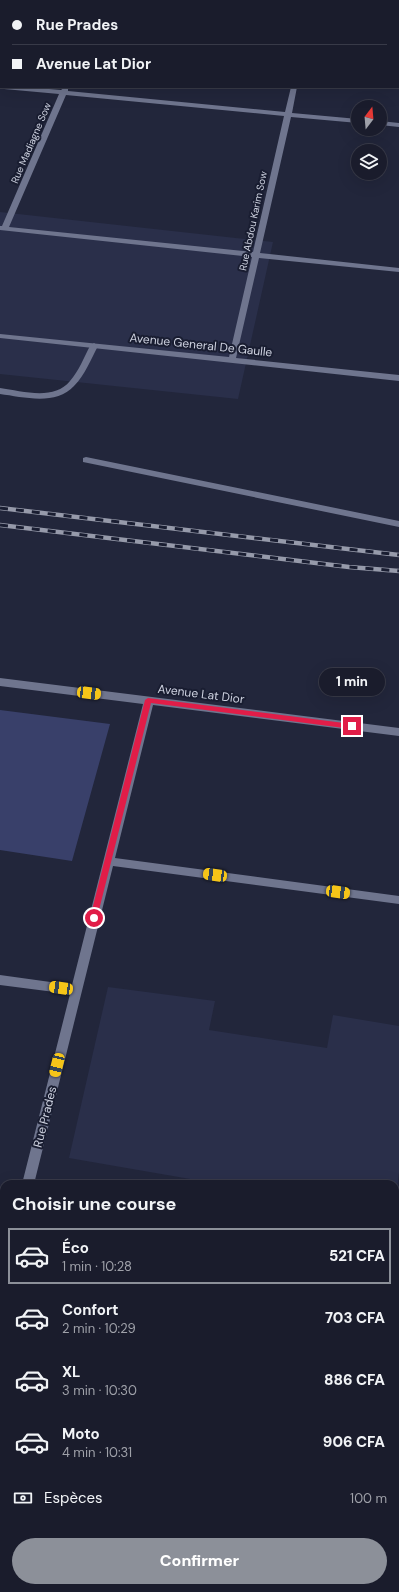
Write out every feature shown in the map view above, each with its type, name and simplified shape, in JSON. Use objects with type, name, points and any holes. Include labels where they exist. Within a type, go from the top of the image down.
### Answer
[{"type":"street","points":[[24,88],[64,90],[287,115],[351,120]]},
{"type":"street","name":"Rue Abdou Karim Sow","points":[[232,360],[294,88]]},
{"type":"street","name":"Rue Madiagne Sow","points":[[3,228],[64,90]]},
{"type":"street","points":[[387,124],[399,125]]},
{"type":"street","points":[[3,228],[399,270]]},
{"type":"street","name":"Avenue General De Gaulle","points":[[0,336],[399,378]]},
{"type":"street","points":[[0,391],[40,396],[58,394],[71,386],[94,346]]},
{"type":"street","points":[[86,460],[399,524]]},
{"type":"street","name":"Avenue Lat Dior","points":[[0,682],[399,732]]},
{"type":"street","name":"Rue Prades","points":[[29,1180],[148,700]]},
{"type":"street","points":[[108,860],[399,900]]},
{"type":"street","points":[[0,980],[76,990]]},
{"type":"shaded area","points":[[0,212],[273,242],[238,399],[0,374]]},
{"type":"shaded area","points":[[0,710],[110,724],[72,861],[0,850]]},
{"type":"shaded area","points":[[108,987],[215,1001],[209,1030],[327,1048],[333,1015],[399,1026],[398,1180],[196,1180],[69,1158]]},
{"type":"railway","points":[[0,508],[399,555]]},
{"type":"railway","points":[[0,525],[349,567],[399,571]]},
{"type":"route","points":[[94,918],[148,700],[352,726]]}]
